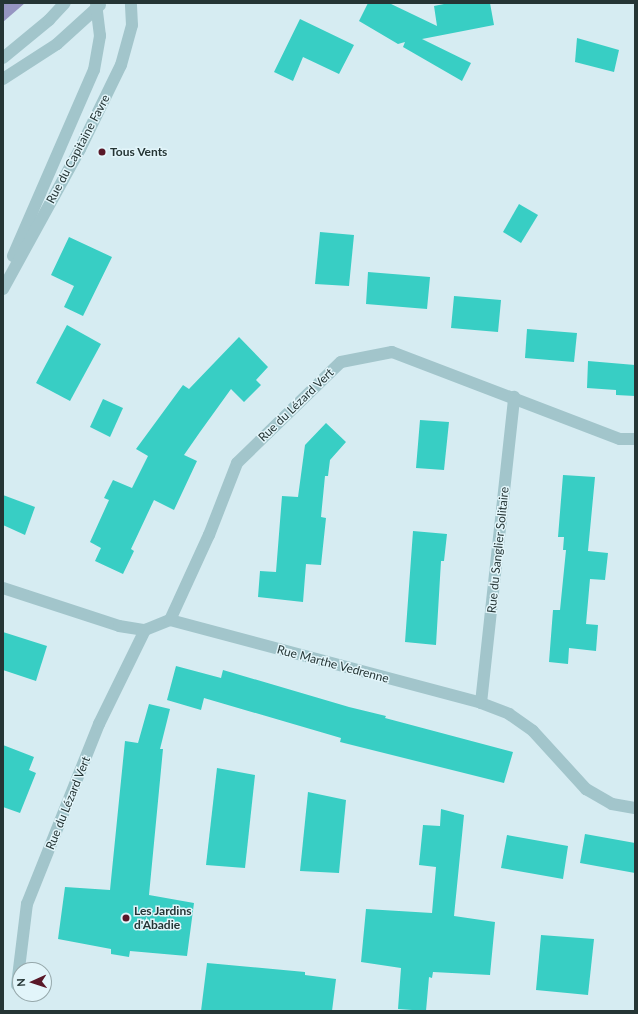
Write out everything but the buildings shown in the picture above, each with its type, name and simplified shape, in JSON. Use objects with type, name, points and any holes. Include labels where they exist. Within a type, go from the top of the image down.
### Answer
[{"type":"street","points":[[3,58],[49,20],[65,3]]},
{"type":"street","name":"Rue du Capitaine Favre","points":[[3,289],[80,149],[121,66],[132,25],[131,3]]},
{"type":"street","points":[[3,80],[57,44],[99,5]]},
{"type":"street","name":"Rue du Capitaine Favre","points":[[3,279],[94,70],[100,36],[99,5]]},
{"type":"street","name":"Rue du Lézard Vert","points":[[170,620],[209,535],[237,463],[341,362],[392,352],[514,397],[620,440],[635,439]]},
{"type":"street","name":"Rue du Sanglier Solitaire","points":[[481,703],[514,397]]},
{"type":"street","points":[[3,588],[119,626],[145,630],[170,620]]},
{"type":"street","name":"Rue Marthe Vedrenne","points":[[170,620],[481,703],[509,714],[533,731],[586,789],[612,804],[635,808]]},
{"type":"street","name":"Rue du Lézard Vert","points":[[20,962],[27,904],[99,724],[145,630]]},
{"type":"shaded area","points":[[3,3],[25,3],[3,22]]},
{"type":"place","name":"Tous Vents","points":[[102,152]]},
{"type":"place","name":"Les Jardins d'Abadie","points":[[126,918]]}]
